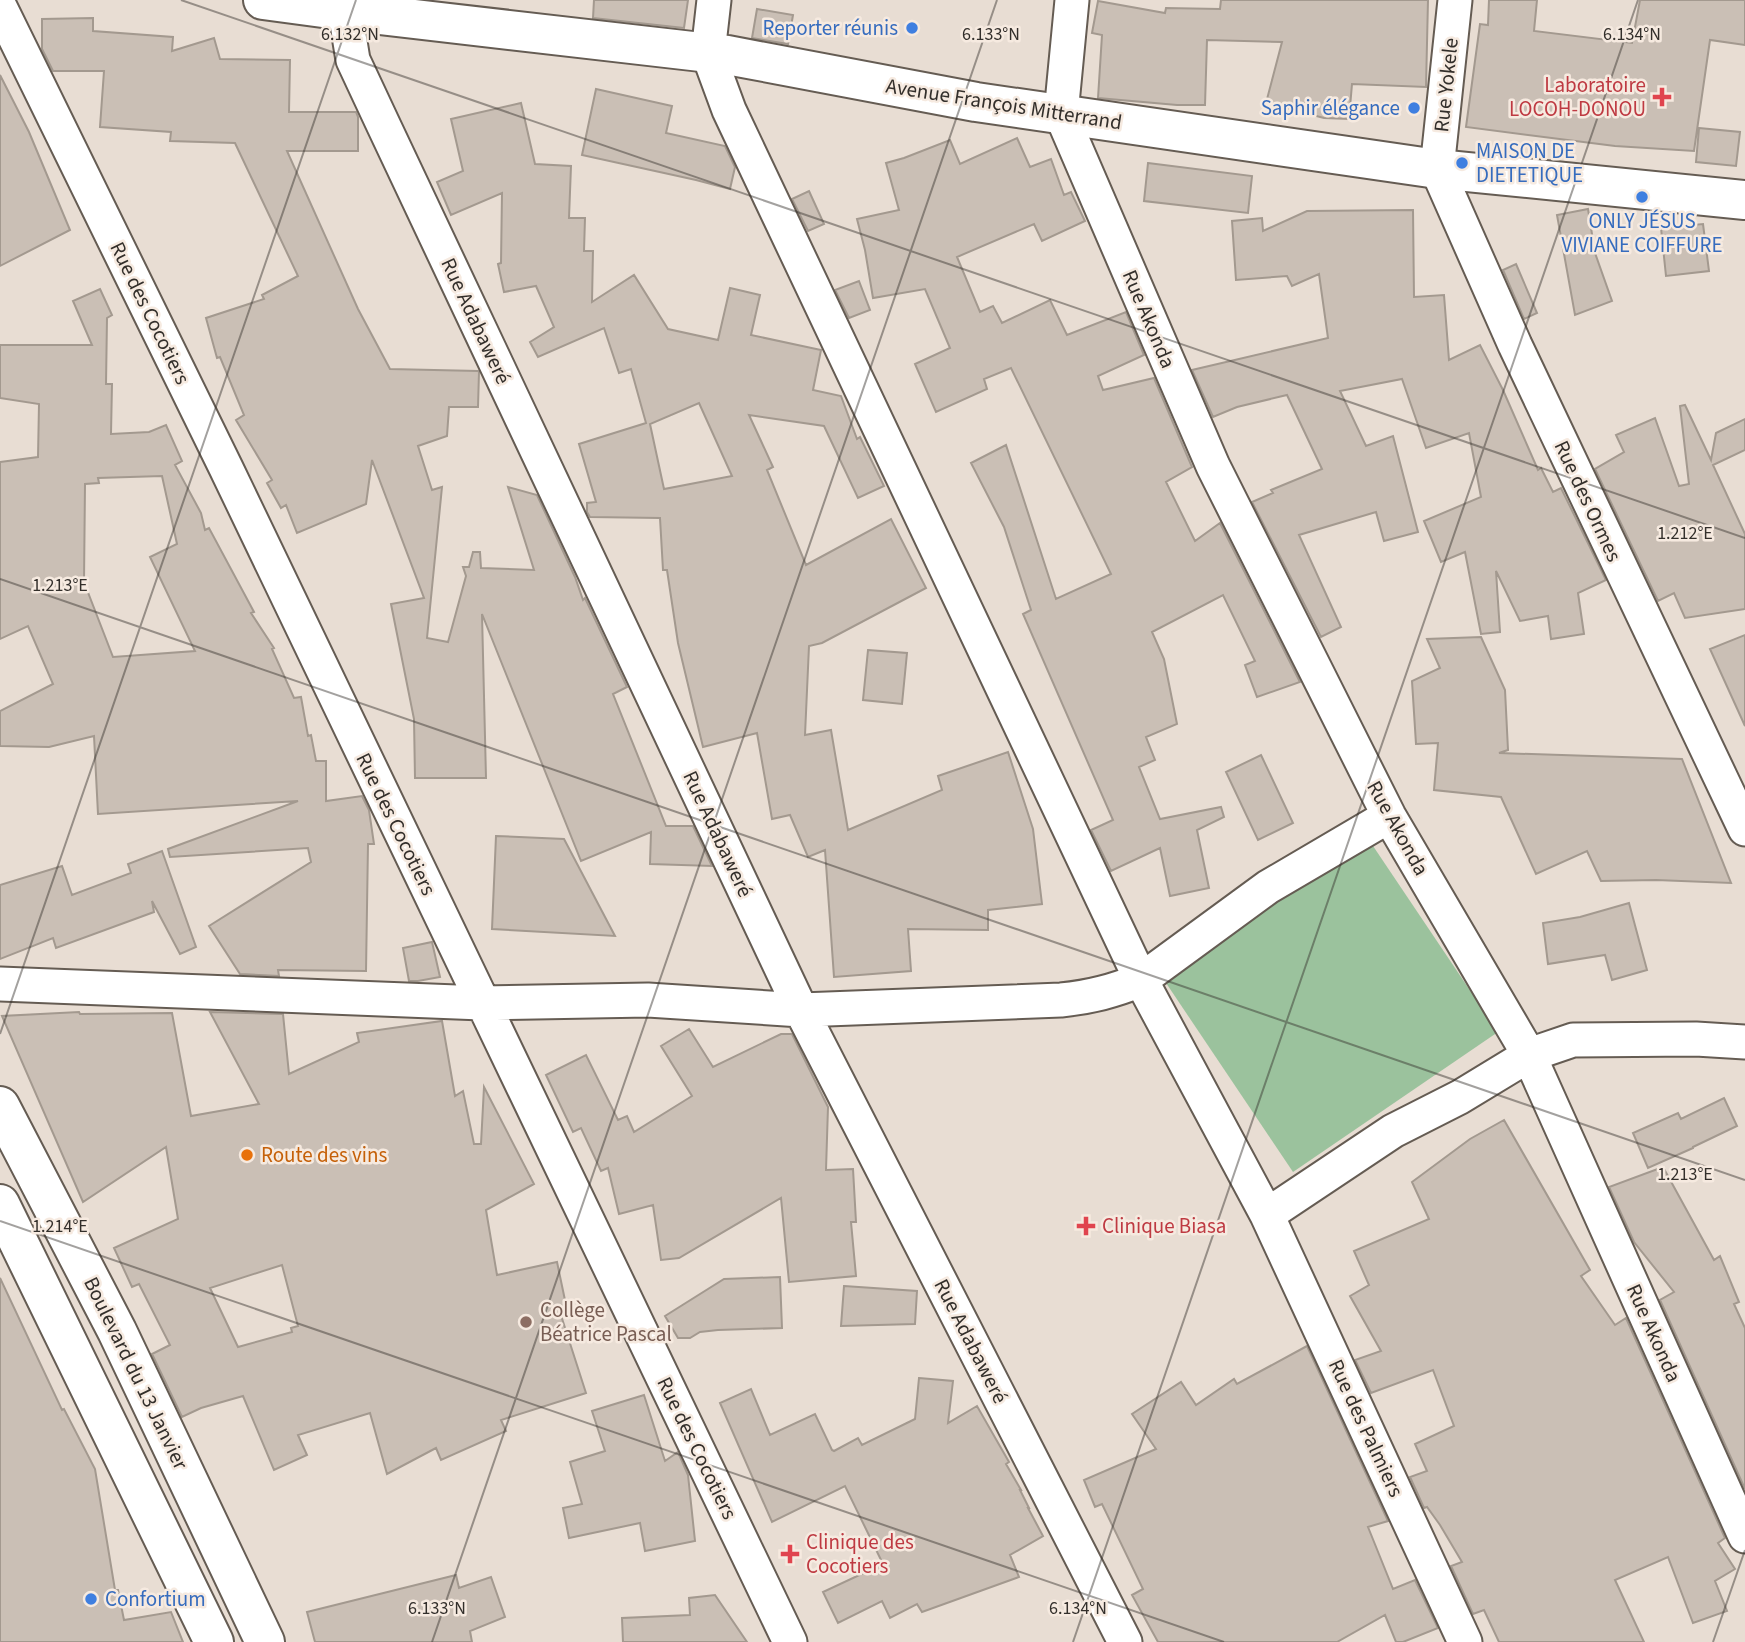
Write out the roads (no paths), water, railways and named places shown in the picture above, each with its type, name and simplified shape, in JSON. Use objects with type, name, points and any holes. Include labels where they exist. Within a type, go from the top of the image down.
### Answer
[{"type":"highway","name":"Avenue François Mitterrand","points":[[263,0],[347,6],[727,55],[976,102],[1437,169],[1745,200]]},
{"type":"highway","name":"Boulevard du 13 Janvier","points":[[0,1106],[117,1331],[265,1642]]},
{"type":"highway","points":[[0,1204],[214,1642]]},
{"type":"street","points":[[708,53],[714,0]]},
{"type":"street","points":[[1061,114],[1072,0]]},
{"type":"street","name":"Rue Yokele","points":[[1437,169],[1455,0]]},
{"type":"street","name":"Rue Adabaweré","points":[[347,6],[353,60],[801,1010],[1125,1642]]},
{"type":"street","name":"Rue des Cocotiers","points":[[0,7],[226,468],[790,1642]]},
{"type":"street","name":"Rue des Palmiers","points":[[708,53],[729,110],[1141,980],[1267,1215],[1465,1642]]},
{"type":"street","name":"Rue Akonda","points":[[1061,114],[1213,466],[1389,816],[1529,1055],[1745,1536]]},
{"type":"street","name":"Rue des Ormes","points":[[1437,169],[1515,345],[1745,829]]},
{"type":"street","points":[[0,984],[482,1003],[648,1000],[801,1010],[1087,998],[1141,980],[1268,887],[1389,816]]},
{"type":"street","points":[[1267,1215],[1393,1130],[1460,1097],[1529,1055],[1573,1040],[1696,1038],[1745,1042]]},
{"type":"place","name":"Reporter réunis","points":[[912,28]]},
{"type":"place","name":"Laboratoire LOCOH-DONOU","points":[[1662,97]]},
{"type":"place","name":"Saphir élégance","points":[[1414,108]]},
{"type":"place","name":"MAISON DE DIETETIQUE","points":[[1462,163]]},
{"type":"place","name":"ONLY JÉSUS VIVIANE COIFFURE","points":[[1642,197]]},
{"type":"place","name":"Route des vins","points":[[247,1155]]},
{"type":"place","name":"Clinique Biasa","points":[[1086,1226]]},
{"type":"place","name":"Collège Béatrice Pascal","points":[[526,1322]]},
{"type":"place","name":"Clinique des Cocotiers","points":[[790,1554]]},
{"type":"place","name":"Confortium","points":[[91,1599]]}]
